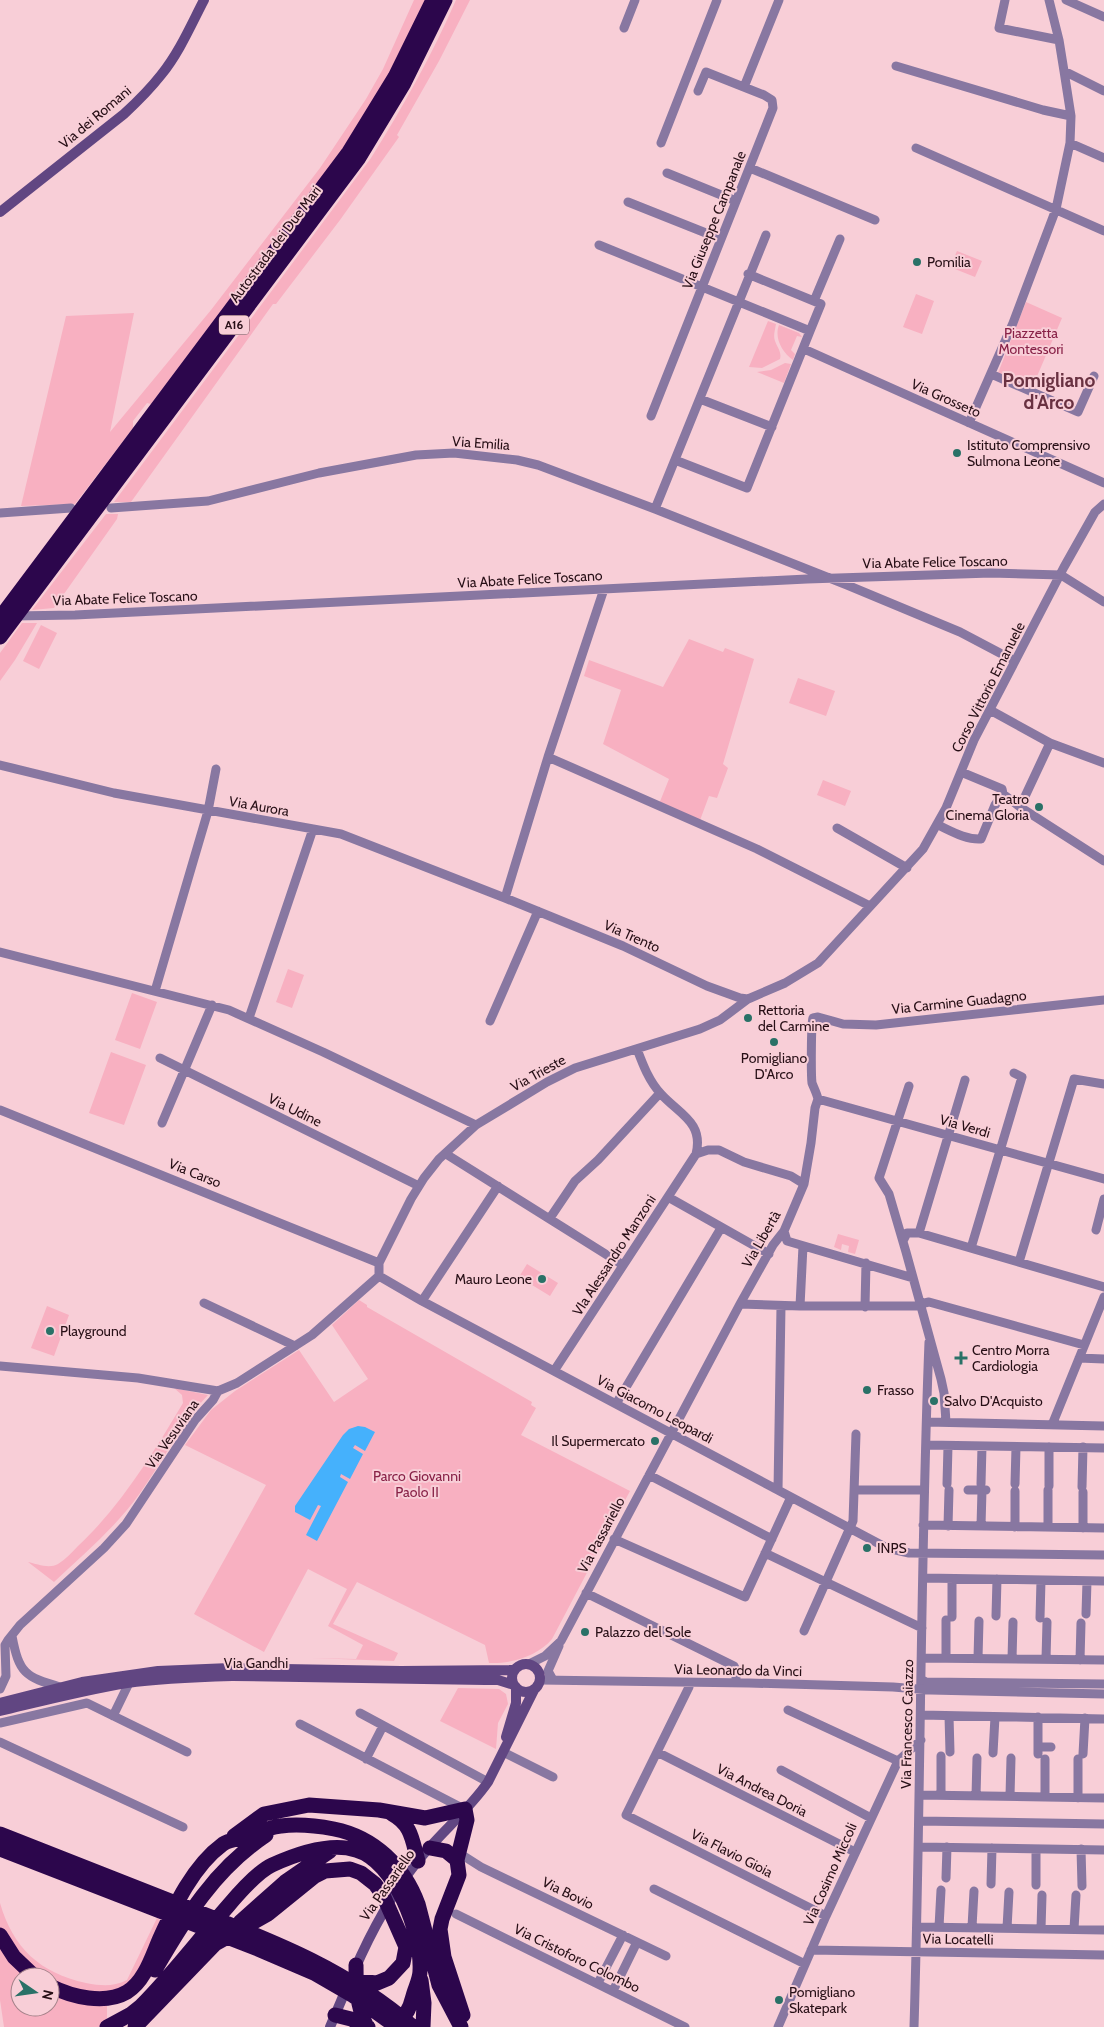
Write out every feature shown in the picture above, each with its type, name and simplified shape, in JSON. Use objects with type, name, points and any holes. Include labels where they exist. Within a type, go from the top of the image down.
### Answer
[{"type":"highway","name":"Autostrada dei Due Mari","points":[[0,618],[349,152],[395,77],[433,0]]},
{"type":"highway","name":"Autostrada dei Due Mari","points":[[0,637],[358,159],[404,83],[445,0]]},
{"type":"highway","points":[[60,1990],[69,1994],[97,1998],[119,1996],[134,1986],[147,1966],[188,1884],[209,1857],[224,1843],[264,1814],[309,1805],[389,1812],[425,1818],[464,1810],[467,1820],[458,1856],[459,1875],[442,1919],[441,1940],[459,2006],[470,2027]]},
{"type":"highway","points":[[389,1812],[402,1820],[410,1830],[418,1861]]},
{"type":"highway","points":[[224,1843],[280,1826],[340,1830],[356,1836],[379,1856],[400,1870],[413,1892],[439,1985],[461,2027]]},
{"type":"highway","points":[[122,2019],[139,1997],[179,1930],[207,1889],[239,1854],[280,1826]]},
{"type":"highway","points":[[0,1834],[262,1936],[323,1964],[351,1980],[392,2009],[413,2027]]},
{"type":"highway","points":[[135,2027],[215,1944],[285,1882],[335,1848]]},
{"type":"highway","points":[[107,2027],[131,2014],[149,1998],[241,1891],[270,1866],[307,1852],[335,1848],[358,1850],[379,1856],[393,1879],[406,1906],[414,1932],[424,2003],[423,2027]]},
{"type":"highway","points":[[430,1848],[446,1851],[458,1856]]},
{"type":"highway","points":[[0,1849],[258,1948],[314,1972],[352,1995],[395,2027],[407,2012],[420,1971]]},
{"type":"highway","points":[[215,1944],[268,1914],[325,1871],[350,1869],[369,1879],[383,1894],[403,1939],[405,1955],[402,1963],[389,1978],[377,1983],[368,1984],[351,1980]]},
{"type":"highway","points":[[0,1935],[14,1957],[24,1967]]},
{"type":"highway","points":[[356,1965],[356,1987],[360,2012],[367,2027]]},
{"type":"highway","points":[[332,2021],[351,2019],[367,2027]]},
{"type":"highway","points":[[332,2021],[347,2027]]},
{"type":"street","name":"Via dei Romani","points":[[0,212],[137,102],[162,74],[172,59],[204,0]]},
{"type":"street","points":[[624,28],[636,0]]},
{"type":"street","points":[[661,144],[718,0]]},
{"type":"street","points":[[744,87],[779,0]]},
{"type":"street","points":[[1004,0],[999,28],[1059,40]]},
{"type":"street","points":[[969,423],[1013,323],[1056,209],[1070,143],[1071,116],[1059,40],[1048,0]]},
{"type":"street","points":[[1066,0],[1104,17]]},
{"type":"street","name":"Via Giuseppe Campanale","points":[[650,416],[773,108],[772,100],[692,66]]},
{"type":"street","points":[[896,66],[1043,110],[1071,116]]},
{"type":"street","points":[[698,91],[706,72]]},
{"type":"street","points":[[1064,72],[1104,91]]},
{"type":"street","points":[[1070,143],[1104,158]]},
{"type":"street","points":[[916,148],[1103,228]]},
{"type":"street","points":[[750,168],[875,220]]},
{"type":"street","points":[[667,173],[736,202]]},
{"type":"street","points":[[628,202],[721,240]]},
{"type":"street","points":[[655,508],[700,399],[748,274],[766,235]]},
{"type":"street","points":[[814,301],[840,239]]},
{"type":"street","points":[[599,245],[810,331]]},
{"type":"street","points":[[675,460],[747,488],[804,349],[821,304],[748,274]]},
{"type":"street","name":"Via Grosseto","points":[[804,349],[1104,483]]},
{"type":"street","points":[[990,374],[1078,412],[1094,376]]},
{"type":"street","points":[[700,399],[772,427]]},
{"type":"street","name":"Via Emilia","points":[[111,508],[208,501],[319,473],[380,460],[416,455],[454,453],[493,456],[538,464],[655,508],[960,632],[1015,661]]},
{"type":"street","name":"Corso Vittorio Emanuele","points":[[785,983],[818,963],[907,868],[938,825],[974,740],[1095,512],[1104,504]]},
{"type":"street","points":[[0,513],[70,508]]},
{"type":"street","name":"Via Abate Felice Toscano","points":[[0,618],[807,579],[1061,574]]},
{"type":"street","points":[[1061,574],[1104,602]]},
{"type":"street","points":[[505,898],[548,757],[604,589]]},
{"type":"street","points":[[990,710],[1050,743],[1104,763]]},
{"type":"street","points":[[1020,807],[1050,743]]},
{"type":"street","points":[[548,757],[757,849],[870,906]]},
{"type":"street","name":"Via Aurora","points":[[0,765],[114,793],[341,834],[505,898]]},
{"type":"street","points":[[155,991],[208,811],[216,769]]},
{"type":"street","points":[[961,772],[1002,789],[1003,794],[1020,807],[1104,861]]},
{"type":"street","points":[[938,825],[976,840],[981,839],[995,805],[1003,794]]},
{"type":"street","points":[[837,828],[907,868]]},
{"type":"street","points":[[249,1018],[313,829]]},
{"type":"street","name":"Via Trento","points":[[505,898],[623,946],[707,986],[748,999]]},
{"type":"street","points":[[490,1021],[538,911]]},
{"type":"street","points":[[0,952],[212,1005],[249,1018],[476,1125]]},
{"type":"street","name":"Via Trieste","points":[[379,1276],[379,1263],[419,1186],[439,1159],[476,1125],[547,1082],[575,1068],[708,1026],[720,1020],[748,999],[785,983]]},
{"type":"street","name":"Via Carmine Guadagno","points":[[818,1017],[843,1024],[876,1025],[1104,1000]]},
{"type":"street","points":[[162,1123],[212,1005]]},
{"type":"street","name":"Via Libertà","points":[[671,1433],[740,1304],[784,1231],[804,1184],[818,1098],[812,1083],[813,1042],[811,1031],[813,1018],[818,1017]]},
{"type":"street","points":[[637,1049],[645,1071],[660,1093],[693,1125],[699,1143],[696,1154]]},
{"type":"street","name":"Via Udine","points":[[160,1058],[419,1186]]},
{"type":"street","points":[[971,1248],[1022,1077],[1014,1073]]},
{"type":"street","points":[[1019,1262],[1074,1079],[1104,1084]]},
{"type":"street","points":[[919,1233],[965,1080]]},
{"type":"street","points":[[908,1086],[879,1178],[889,1194],[921,1305],[944,1393],[946,1422]]},
{"type":"street","points":[[550,1218],[575,1181],[598,1160],[660,1093]]},
{"type":"street","name":"Via Verdi","points":[[818,1098],[1104,1180]]},
{"type":"street","name":"Via Carso","points":[[0,1110],[379,1263]]},
{"type":"street","points":[[696,1154],[708,1150],[719,1150],[744,1162],[791,1176],[804,1184]]},
{"type":"street","points":[[446,1154],[623,1265]]},
{"type":"street","name":"VIa Alessandro Manzoni","points":[[554,1371],[696,1154]]},
{"type":"street","points":[[422,1301],[498,1186]]},
{"type":"street","points":[[668,1197],[769,1254]]},
{"type":"street","points":[[1096,1230],[1104,1199]]},
{"type":"street","points":[[616,1404],[721,1228]]},
{"type":"street","points":[[784,1231],[787,1241],[913,1278]]},
{"type":"street","points":[[903,1241],[907,1233],[919,1233],[1104,1287]]},
{"type":"street","points":[[800,1306],[803,1246]]},
{"type":"street","points":[[865,1307],[866,1263]]},
{"type":"street","name":"Via Giacomo Leopardi","points":[[379,1276],[422,1301],[892,1550],[909,1554],[1104,1555]]},
{"type":"street","name":"Via Vesuviana","points":[[0,1689],[6,1676],[5,1645],[20,1624],[104,1548],[126,1524],[195,1420],[213,1400],[218,1391],[237,1383],[317,1331],[379,1276]]},
{"type":"street","points":[[1052,1425],[1104,1297]]},
{"type":"street","points":[[740,1304],[865,1307],[921,1305],[929,1302],[1084,1345]]},
{"type":"street","points":[[204,1304],[295,1346]]},
{"type":"street","points":[[778,1490],[781,1306]]},
{"type":"street","name":"Via Francesco Caiazzo","points":[[914,2027],[920,1795],[924,1490],[930,1342]]},
{"type":"street","points":[[1079,1358],[1104,1358]]},
{"type":"street","points":[[0,1366],[138,1378],[218,1391]]},
{"type":"street","points":[[927,1422],[1104,1426]]},
{"type":"street","name":"Via Passariello","points":[[504,1750],[506,1734],[516,1704],[515,1686],[512,1677],[514,1670],[521,1664],[529,1664],[545,1656],[561,1641],[671,1433]]},
{"type":"street","points":[[804,1631],[851,1528],[854,1517],[856,1434]]},
{"type":"street","points":[[926,1445],[1104,1448]]},
{"type":"street","points":[[948,1446],[948,1526]]},
{"type":"street","points":[[982,1446],[982,1526]]},
{"type":"street","points":[[1015,1527],[1016,1446]]},
{"type":"street","points":[[1048,1528],[1049,1447]]},
{"type":"street","points":[[1083,1448],[1083,1528]]},
{"type":"street","points":[[649,1475],[772,1539]]},
{"type":"street","points":[[968,1490],[983,1488]]},
{"type":"street","points":[[855,1490],[924,1490]]},
{"type":"street","points":[[614,1539],[745,1597],[792,1497]]},
{"type":"street","points":[[924,1525],[1104,1528]]},
{"type":"street","points":[[766,1553],[922,1628]]},
{"type":"street","points":[[923,1578],[1104,1581]]},
{"type":"street","points":[[946,1658],[952,1579]]},
{"type":"street","points":[[996,1616],[997,1579]]},
{"type":"street","points":[[1041,1580],[1046,1659]]},
{"type":"street","points":[[1086,1614],[1087,1581]]},
{"type":"street","points":[[586,1593],[734,1666],[736,1670],[736,1683]]},
{"type":"street","points":[[978,1658],[979,1621]]},
{"type":"street","points":[[1012,1659],[1013,1622]]},
{"type":"street","points":[[1080,1660],[1082,1623]]},
{"type":"street","points":[[12,1636],[15,1653],[22,1669],[37,1681],[60,1687]]},
{"type":"street","points":[[553,1680],[548,1671],[561,1641]]},
{"type":"street","points":[[922,1658],[1104,1660]]},
{"type":"street","points":[[529,1664],[538,1670],[540,1680]]},
{"type":"street","name":"Via Gandhi","points":[[0,1704],[60,1687],[150,1672],[200,1669],[514,1670]]},
{"type":"street","name":"Via Gandhi","points":[[0,1711],[128,1683],[192,1677],[498,1680],[515,1686]]},
{"type":"street","points":[[922,1679],[926,1682],[1104,1684]]},
{"type":"street","name":"Via Passariello","points":[[332,2021],[371,1933],[393,1896],[418,1861],[488,1782],[540,1680]]},
{"type":"street","name":"Via Leonardo da Vinci","points":[[540,1680],[736,1683],[1104,1694]]},
{"type":"street","points":[[113,1716],[128,1683]]},
{"type":"street","points":[[657,1752],[689,1687],[689,1683]]},
{"type":"street","points":[[515,1686],[526,1692],[534,1690]]},
{"type":"street","points":[[0,1723],[87,1703],[187,1752]]},
{"type":"street","points":[[788,1710],[898,1761]]},
{"type":"street","points":[[360,1713],[488,1782]]},
{"type":"street","points":[[921,1715],[1104,1719]]},
{"type":"street","points":[[941,1795],[949,1716]]},
{"type":"street","points":[[994,1753],[995,1717]]},
{"type":"street","points":[[1038,1718],[1044,1797]]},
{"type":"street","points":[[1078,1798],[1085,1718]]},
{"type":"street","points":[[300,1724],[464,1810]]},
{"type":"street","points":[[366,1758],[384,1726]]},
{"type":"street","name":"Via Cosimo Miccoli","points":[[778,2027],[826,1916],[898,1761],[921,1740]]},
{"type":"street","points":[[0,1742],[183,1827]]},
{"type":"street","points":[[1040,1753],[1051,1747]]},
{"type":"street","points":[[504,1750],[553,1777]]},
{"type":"street","name":"Via Flavio Gioia","points":[[657,1752],[626,1815],[826,1916]]},
{"type":"street","name":"Via Andrea Doria","points":[[657,1752],[855,1852]]},
{"type":"street","points":[[976,1796],[977,1758]]},
{"type":"street","points":[[1010,1796],[1011,1758]]},
{"type":"street","points":[[781,1770],[871,1818]]},
{"type":"street","points":[[920,1795],[1104,1798]]},
{"type":"street","points":[[919,1821],[1104,1824]]},
{"type":"street","points":[[919,1847],[1104,1850]]},
{"type":"street","points":[[946,1878],[947,1847]]},
{"type":"street","points":[[991,1884],[992,1848]]},
{"type":"street","points":[[1036,1849],[1036,1885]]},
{"type":"street","points":[[1081,1849],[1082,1886]]},
{"type":"street","name":"Via Bovio","points":[[458,1856],[666,1956]]},
{"type":"street","points":[[654,1889],[805,1964]]},
{"type":"street","points":[[972,1928],[974,1892]]},
{"type":"street","points":[[1008,1892],[1008,1928]]},
{"type":"street","points":[[939,1927],[943,1894]]},
{"type":"street","points":[[1041,1929],[1042,1895]]},
{"type":"street","points":[[1074,1929],[1076,1895]]},
{"type":"street","name":"Via Cristoforo Colombo","points":[[456,1914],[685,2027]]},
{"type":"street","points":[[917,1927],[1104,1930]]},
{"type":"street","points":[[598,1983],[623,1935]]},
{"type":"street","points":[[612,1991],[637,1942]]},
{"type":"street","name":"Via Locatelli","points":[[811,1950],[1104,1955]]},
{"type":"green space","points":[[414,0],[426,0],[378,95],[354,134],[151,404],[147,403],[133,421],[133,428],[75,504],[21,506],[66,316],[134,313],[110,432],[211,310],[320,168],[366,99],[383,69]]},
{"type":"green space","points":[[456,0],[470,0],[439,61],[397,135],[399,137],[340,220],[276,304],[273,304],[131,502],[114,502],[371,158],[417,80]]},
{"type":"green space","points":[[957,251],[982,261],[975,277],[950,267]]},
{"type":"green space","points":[[916,294],[934,301],[922,334],[903,327]]},
{"type":"green space","name":"Piazzetta Montessori","points":[[1026,302],[1062,318],[1032,388],[998,373]]},
{"type":"green space","points":[[768,321],[776,324],[774,337],[780,352],[780,359],[762,368],[749,367]]},
{"type":"green space","points":[[779,325],[799,333],[802,337],[797,336],[791,350],[795,354],[793,360],[785,353],[778,340]]},
{"type":"green space","points":[[785,363],[791,364],[784,383],[757,372],[771,370]]},
{"type":"green space","points":[[106,514],[118,514],[117,519],[54,608],[32,610]]},
{"type":"green space","points":[[22,623],[37,623],[0,681],[0,653]]},
{"type":"green space","points":[[41,625],[57,633],[39,669],[23,661]]},
{"type":"green space","points":[[689,639],[723,652],[725,648],[754,659],[723,764],[728,768],[717,798],[709,796],[699,823],[659,804],[669,779],[603,744],[621,690],[584,676],[589,660],[663,687]]},
{"type":"green space","points":[[798,678],[835,691],[826,716],[789,703]]},
{"type":"green space","points":[[823,780],[851,791],[845,806],[817,795]]},
{"type":"green space","points":[[288,969],[304,975],[292,1008],[276,1002]]},
{"type":"green space","points":[[132,993],[157,1002],[140,1049],[115,1040]]},
{"type":"green space","points":[[111,1052],[146,1065],[124,1125],[89,1113]]},
{"type":"green space","points":[[838,1234],[859,1240],[855,1254],[848,1252],[849,1246],[842,1244],[841,1250],[834,1247]]},
{"type":"green space","points":[[527,1264],[558,1283],[550,1296],[519,1277]]},
{"type":"green space","name":"Parco Giovanni Paolo II","points":[[359,1300],[367,1305],[367,1307],[532,1402],[531,1405],[536,1408],[521,1435],[630,1491],[552,1639],[539,1650],[524,1658],[489,1663],[485,1645],[357,1582],[333,1624],[398,1653],[394,1661],[311,1658],[356,1659],[363,1645],[328,1626],[347,1589],[308,1569],[264,1652],[194,1614],[266,1485],[185,1445],[211,1410],[235,1391],[299,1350],[334,1402],[368,1379],[332,1325]]},
{"type":"green space","name":"Playground","points":[[47,1306],[69,1315],[54,1356],[31,1348]]},
{"type":"green space","points":[[174,1388],[208,1395],[180,1431],[149,1481],[131,1505],[99,1540],[54,1582],[28,1562],[47,1566],[58,1564],[108,1514],[148,1459],[183,1403],[182,1395]]},
{"type":"green space","points":[[458,1688],[499,1689],[506,1694],[508,1704],[498,1723],[496,1749],[440,1721]]},
{"type":"green space","points":[[0,1903],[12,1933],[31,1956],[45,1967],[30,1967],[11,1947],[0,1927]]},
{"type":"green space","points":[[157,1918],[160,1920],[139,1977],[112,1995],[60,1986],[60,1975],[97,1985],[112,1985],[127,1980]]},
{"type":"green space","points":[[0,1942],[21,1967],[10,1967],[10,2017],[60,2017],[60,1993],[107,2004],[107,2023],[99,2027],[4,2027],[0,2000]]},
{"type":"water","points":[[358,1426],[375,1432],[365,1451],[355,1445],[353,1448],[363,1454],[350,1479],[341,1474],[340,1477],[348,1482],[317,1541],[306,1535],[321,1506],[318,1505],[310,1520],[295,1512],[295,1506],[343,1435],[349,1429]]},
{"type":"place","name":"Pomilia","points":[[917,262]]},
{"type":"place","name":"Istituto Comprensivo Sulmona Leone","points":[[957,453]]},
{"type":"place","name":"Teatro Cinema Gloria","points":[[1039,807]]},
{"type":"place","name":"Rettoria del Carmine","points":[[748,1018]]},
{"type":"place","name":"Pomigliano D'Arco","points":[[774,1042]]},
{"type":"place","name":"Mauro Leone","points":[[542,1279]]},
{"type":"place","name":"Playground","points":[[50,1331]]},
{"type":"place","name":"Centro Morra Cardiologia","points":[[961,1358]]},
{"type":"place","name":"Frasso","points":[[867,1390]]},
{"type":"place","name":"Salvo D'Acquisto","points":[[934,1401]]},
{"type":"place","name":"Il Supermercato","points":[[655,1441]]},
{"type":"place","name":"INPS","points":[[867,1548]]},
{"type":"place","name":"Palazzo del Sole","points":[[585,1632]]},
{"type":"place","name":"Pomigliano Skatepark","points":[[779,2000]]},
{"type":"district","name":"Pomigliano d'Arco","points":[[1049,391]]}]
